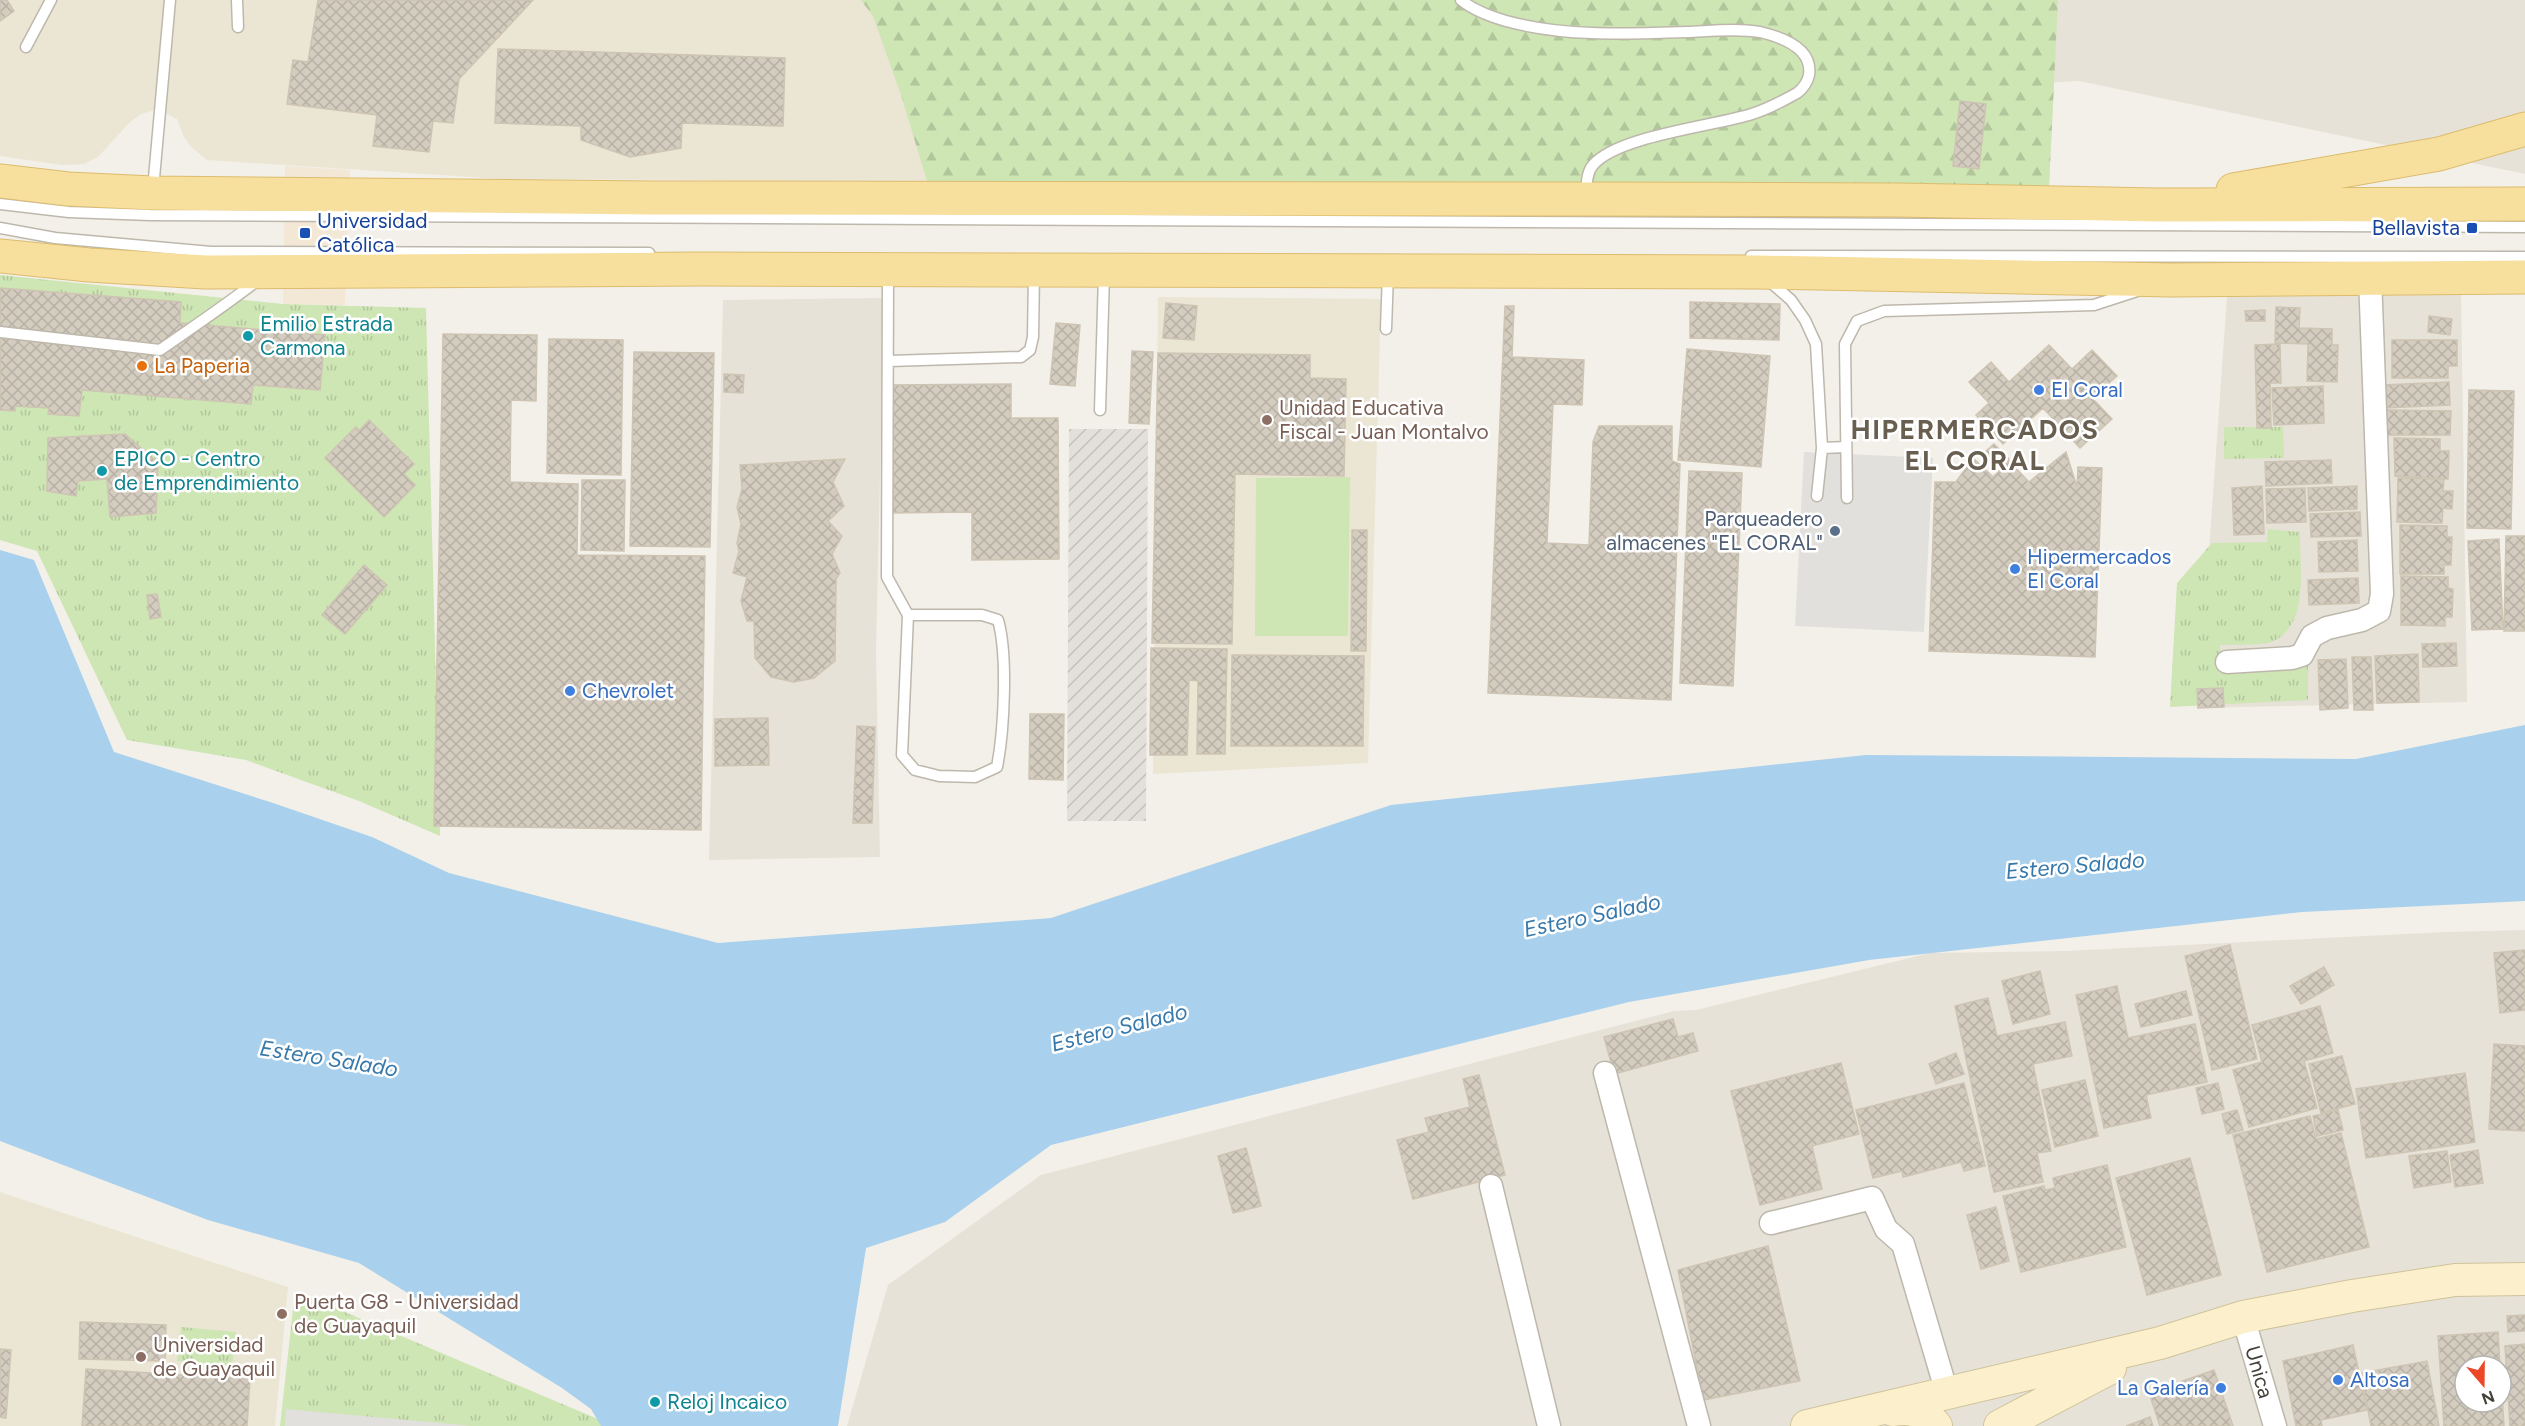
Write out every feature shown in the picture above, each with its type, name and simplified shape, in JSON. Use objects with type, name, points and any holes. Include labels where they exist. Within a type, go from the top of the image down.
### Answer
[{"type":"main road","points":[[2157,205],[2261,184],[2439,154],[2525,129]]},
{"type":"main road","points":[[0,182],[68,189],[153,192],[652,198],[1898,200],[2157,205],[2525,204]]},
{"type":"main road","points":[[0,255],[88,266],[205,272],[888,270],[1388,273],[1747,264],[2171,280],[2525,277]]},
{"type":"street","points":[[2227,662],[2292,658],[2302,655],[2313,636],[2327,628],[2362,620],[2379,610],[2382,594],[2370,277]]},
{"type":"street","points":[[1605,1073],[1699,1426]]},
{"type":"street","points":[[1491,1186],[1549,1426]]},
{"type":"street","points":[[1771,1223],[1872,1198],[1887,1229],[1903,1244],[1947,1393]]},
{"type":"street","points":[[1807,1426],[2160,1343],[2244,1317],[2352,1296],[2455,1280],[2525,1279]]},
{"type":"street","name":"Unica","points":[[2244,1317],[2275,1426]]},
{"type":"street","points":[[2000,1426],[2077,1384],[2160,1343]]},
{"type":"street","points":[[1856,1414],[1899,1409],[1916,1410],[1926,1414],[1936,1426]]},
{"type":"lane","points":[[26,47],[51,0]]},
{"type":"lane","points":[[153,192],[170,0]]},
{"type":"lane","points":[[237,0],[238,27]]},
{"type":"lane","points":[[1461,0],[1467,5],[1498,18],[1529,27],[1572,32],[1619,33],[1732,30],[1760,33],[1786,41],[1802,50],[1810,64],[1809,78],[1800,91],[1752,114],[1645,140],[1603,156],[1589,170],[1586,199]]},
{"type":"lane","points":[[0,204],[69,212],[150,215],[2525,226]]},
{"type":"lane","points":[[0,228],[55,238],[211,252],[657,253]]},
{"type":"lane","points":[[1747,264],[2525,257]]},
{"type":"lane","points":[[1747,264],[1791,300],[1805,320],[1816,344],[1822,448],[1817,496]]},
{"type":"lane","points":[[888,270],[887,577],[908,615],[903,755],[915,770],[939,776],[975,777],[997,767],[1001,746],[1003,638],[999,620],[982,615],[908,615]]},
{"type":"lane","points":[[0,332],[160,350],[210,314],[221,309],[269,271]]},
{"type":"lane","points":[[889,361],[1021,357],[1030,350],[1034,337],[1034,271]]},
{"type":"lane","points":[[1100,410],[1104,271]]},
{"type":"lane","points":[[1386,329],[1388,273]]},
{"type":"lane","points":[[1847,498],[1845,344],[1857,321],[1884,311],[2094,306],[2171,280]]},
{"type":"lane","points":[[1822,448],[1846,447]]},
{"type":"shaded area","points":[[0,0],[2058,0],[2049,187],[503,179],[207,160],[191,147],[177,119],[158,109],[141,114],[129,123],[98,157],[84,164],[62,165],[0,156]]},
{"type":"shaded area","points":[[1491,0],[2525,0],[2525,174],[2079,81],[1483,116]]},
{"type":"shaded area","points":[[285,166],[350,170],[345,305],[283,304]]},
{"type":"shaded area","points":[[2461,289],[2467,702],[2198,708],[2227,296]]},
{"type":"shaded area","name":"Unidad Educativa Fiscal - Juan Montalvo","points":[[1158,297],[1381,299],[1368,763],[1153,774]]},
{"type":"shaded area","points":[[884,298],[876,652],[880,857],[709,860],[723,300]]},
{"type":"shaded area","points":[[1069,429],[1148,429],[1146,821],[1067,821]]},
{"type":"shaded area","points":[[1804,452],[1933,458],[1924,632],[1795,626]]},
{"type":"shaded area","points":[[2525,930],[2525,1426],[847,1426],[888,1285],[1041,1175],[1674,1011],[1696,1010],[1930,953],[2066,951]]},
{"type":"shaded area","name":"Universidad de Guayaquil","points":[[0,1192],[288,1287],[275,1426],[0,1426]]},
{"type":"shaded area","points":[[286,1409],[473,1426],[285,1426]]},
{"type":"green space","points":[[861,0],[2058,0],[2049,187],[927,181],[901,95],[873,16]]},
{"type":"green space","points":[[0,275],[283,304],[426,308],[440,836],[359,801],[246,760],[127,740],[37,551],[0,540]]},
{"type":"green space","points":[[2224,427],[2283,427],[2284,458],[2224,459]]},
{"type":"green space","points":[[1350,477],[1348,636],[1255,636],[1256,478]]},
{"type":"green space","points":[[2268,529],[2300,532],[2301,578],[2297,609],[2292,623],[2284,634],[2271,642],[2220,645],[2221,664],[2308,664],[2308,700],[2170,707],[2177,583],[2212,543],[2267,542]]},
{"type":"green space","points":[[295,1291],[612,1425],[612,1426],[280,1426]]},
{"type":"green space","points":[[181,1327],[236,1332],[232,1366],[177,1361]]},
{"type":"water","name":"Estero Salado","points":[[0,550],[34,560],[114,752],[372,837],[449,873],[718,943],[1051,918],[1391,805],[1866,755],[2356,759],[2525,725],[2525,901],[2302,912],[1869,960],[1629,1002],[1051,1145],[945,1222],[866,1248],[838,1426],[601,1426],[591,1409],[562,1388],[359,1263],[208,1220],[0,1141]]},
{"type":"building","points":[[0,0],[7,0],[14,11],[0,21]]},
{"type":"building","points":[[318,0],[533,0],[459,79],[453,123],[433,121],[429,152],[373,146],[377,115],[287,104],[293,60],[308,62]]},
{"type":"building","points":[[498,49],[785,58],[783,126],[682,123],[681,148],[630,157],[581,140],[581,126],[495,123]]},
{"type":"building","points":[[1960,101],[1986,104],[1979,169],[1953,166]]},
{"type":"building","points":[[0,288],[181,302],[180,323],[325,335],[320,390],[253,385],[251,404],[82,390],[79,416],[48,414],[49,408],[15,406],[15,411],[0,410]]},
{"type":"building","points":[[1690,302],[1780,304],[1779,340],[1690,338]]},
{"type":"building","points":[[1166,303],[1197,306],[1194,340],[1163,338]]},
{"type":"building","points":[[1505,306],[1514,306],[1512,357],[1584,360],[1582,405],[1553,404],[1547,543],[1589,545],[1593,442],[1599,426],[1672,426],[1672,461],[1680,464],[1671,700],[1488,693]]},
{"type":"building","points":[[2276,307],[2300,308],[2299,328],[2332,329],[2332,345],[2338,345],[2337,382],[2307,381],[2308,344],[2275,343]]},
{"type":"building","points":[[2265,310],[2265,321],[2246,321],[2245,311]]},
{"type":"building","points":[[2429,316],[2452,319],[2450,335],[2428,332]]},
{"type":"building","points":[[1056,323],[1080,325],[1075,386],[1050,384]]},
{"type":"building","name":"Chevrolet","points":[[443,334],[537,335],[536,401],[511,400],[510,482],[578,484],[577,555],[705,556],[701,830],[434,826]]},
{"type":"building","points":[[549,339],[623,340],[621,475],[547,473]]},
{"type":"building","points":[[2392,340],[2457,340],[2457,366],[2448,366],[2448,378],[2392,378]]},
{"type":"building","points":[[2280,344],[2281,383],[2270,383],[2271,428],[2257,428],[2255,345]]},
{"type":"building","name":"El Coral","points":[[2049,345],[2072,369],[2092,350],[2117,376],[2092,398],[2112,419],[2080,448],[2043,408],[2003,444],[1976,415],[1989,403],[1969,382],[1991,362],[2009,382]]},
{"type":"building","points":[[1687,349],[1770,356],[1761,467],[1678,460]]},
{"type":"building","points":[[1132,351],[1153,352],[1149,424],[1129,423]]},
{"type":"building","points":[[634,352],[714,353],[710,547],[630,546]]},
{"type":"building","points":[[1158,353],[1310,355],[1310,378],[1346,379],[1344,476],[1235,474],[1232,644],[1152,643]]},
{"type":"building","points":[[724,374],[744,375],[743,393],[724,392]]},
{"type":"building","points":[[2449,382],[2450,405],[2384,408],[2384,385]]},
{"type":"building","points":[[1011,384],[1011,418],[1058,418],[1059,559],[972,560],[972,512],[891,513],[890,385]]},
{"type":"building","points":[[2323,386],[2324,423],[2274,425],[2272,388]]},
{"type":"building","points":[[2469,390],[2514,391],[2511,529],[2467,528]]},
{"type":"building","points":[[2385,410],[2451,411],[2450,435],[2384,435]]},
{"type":"building","points":[[369,420],[414,464],[404,474],[415,485],[384,517],[325,458],[356,427],[359,431]]},
{"type":"building","name":"EPICO - Centro de Emprendimiento","points":[[125,434],[158,463],[156,513],[110,517],[107,479],[78,481],[76,496],[47,491],[48,438]]},
{"type":"building","points":[[2394,438],[2440,439],[2440,451],[2449,451],[2448,479],[2395,476]]},
{"type":"building","points":[[1994,444],[2009,459],[2001,467],[1985,452]]},
{"type":"building","name":"Hipermercados El Coral","points":[[2066,452],[2077,487],[2078,467],[2102,468],[2095,657],[1929,651],[1935,482],[1956,482],[1973,458],[1993,477],[2009,461],[2029,482]]},
{"type":"building","points":[[845,459],[833,482],[844,506],[828,521],[842,536],[832,554],[840,573],[836,579],[835,661],[814,678],[794,682],[771,677],[755,658],[754,621],[747,621],[741,601],[747,577],[733,573],[739,551],[737,543],[741,524],[737,507],[742,489],[740,465]]},
{"type":"building","points":[[2331,460],[2332,483],[2266,486],[2265,462]]},
{"type":"building","points":[[1689,471],[1742,473],[1733,686],[1680,683]]},
{"type":"building","points":[[2398,478],[2444,479],[2443,491],[2453,491],[2452,509],[2443,508],[2442,523],[2397,522]]},
{"type":"building","points":[[582,480],[625,480],[624,551],[581,550]]},
{"type":"building","points":[[2262,486],[2264,534],[2234,535],[2232,488]]},
{"type":"building","points":[[2357,486],[2357,509],[2309,511],[2308,488]]},
{"type":"building","points":[[2305,488],[2306,522],[2267,523],[2266,489]]},
{"type":"building","points":[[2360,512],[2361,536],[2311,537],[2310,514]]},
{"type":"building","points":[[2400,525],[2447,526],[2447,537],[2452,537],[2451,565],[2444,565],[2444,574],[2400,574]]},
{"type":"building","points":[[1352,530],[1367,530],[1366,651],[1351,651]]},
{"type":"building","points":[[2506,536],[2525,536],[2525,631],[2504,631]]},
{"type":"building","points":[[2499,539],[2503,629],[2472,630],[2468,541]]},
{"type":"building","points":[[2357,540],[2358,571],[2319,572],[2318,542]]},
{"type":"building","points":[[364,565],[387,585],[345,634],[322,615]]},
{"type":"building","points":[[2401,576],[2448,577],[2448,588],[2453,589],[2452,617],[2445,617],[2445,626],[2401,625]]},
{"type":"building","points":[[2358,578],[2359,603],[2309,605],[2308,580]]},
{"type":"building","points":[[157,594],[161,617],[150,619],[147,595]]},
{"type":"building","points":[[2456,643],[2457,666],[2423,667],[2422,644]]},
{"type":"building","points":[[1151,648],[1227,649],[1225,754],[1197,754],[1198,681],[1189,680],[1187,755],[1150,755]]},
{"type":"building","points":[[2418,654],[2419,702],[2377,703],[2375,656]]},
{"type":"building","points":[[1232,655],[1364,656],[1363,746],[1231,746]]},
{"type":"building","points":[[2352,657],[2371,657],[2373,710],[2354,710]]},
{"type":"building","points":[[2346,659],[2348,708],[2320,710],[2318,660]]},
{"type":"building","points":[[2223,688],[2224,707],[2198,708],[2197,689]]},
{"type":"building","points":[[1030,714],[1064,714],[1063,780],[1029,779]]},
{"type":"building","points":[[768,718],[769,765],[715,766],[715,719]]},
{"type":"building","points":[[857,726],[875,727],[872,823],[853,823]]},
{"type":"building","points":[[2230,945],[2257,1059],[2212,1070],[2185,956]]},
{"type":"building","points":[[2525,950],[2525,1010],[2500,1013],[2494,953]]},
{"type":"building","points":[[2324,967],[2334,985],[2301,1004],[2290,986]]},
{"type":"building","points":[[2040,971],[2050,1014],[2013,1024],[2002,981]]},
{"type":"building","points":[[2117,986],[2128,1038],[2195,1024],[2207,1082],[2146,1095],[2151,1118],[2104,1128],[2076,995]]},
{"type":"building","points":[[2186,991],[2192,1015],[2141,1027],[2135,1004]]},
{"type":"building","points":[[1988,998],[1997,1036],[2065,1022],[2072,1056],[2033,1064],[2051,1151],[2037,1153],[2043,1182],[1994,1192],[1955,1006]]},
{"type":"building","points":[[2320,1006],[2333,1053],[2304,1061],[2317,1108],[2249,1127],[2233,1070],[2262,1062],[2252,1025]]},
{"type":"building","points":[[1673,1019],[1678,1037],[1693,1033],[1698,1051],[1614,1074],[1604,1037]]},
{"type":"building","points":[[2494,1044],[2525,1046],[2525,1131],[2489,1129]]},
{"type":"building","points":[[1956,1053],[1964,1074],[1936,1084],[1929,1064]]},
{"type":"building","points":[[2342,1056],[2355,1104],[2321,1113],[2309,1064]]},
{"type":"building","points":[[1841,1063],[1859,1134],[1812,1146],[1822,1189],[1760,1205],[1731,1091]]},
{"type":"building","points":[[2465,1073],[2475,1142],[2366,1158],[2356,1089]]},
{"type":"building","points":[[1479,1075],[1505,1175],[1413,1199],[1397,1140],[1429,1132],[1425,1118],[1470,1107],[1463,1079]]},
{"type":"building","points":[[2085,1080],[2098,1136],[2055,1147],[2042,1090]]},
{"type":"building","points":[[1964,1083],[1985,1166],[1964,1171],[1961,1162],[1903,1177],[1902,1171],[1873,1178],[1856,1110]]},
{"type":"building","points":[[2218,1083],[2224,1109],[2202,1114],[2196,1088]]},
{"type":"building","points":[[2237,1110],[2243,1130],[2227,1134],[2222,1114]]},
{"type":"building","points":[[2338,1110],[2343,1130],[2317,1136],[2313,1116]]},
{"type":"building","points":[[2310,1116],[2316,1139],[2341,1133],[2369,1247],[2267,1272],[2233,1135]]},
{"type":"building","points":[[1246,1148],[1261,1206],[1233,1213],[1218,1156]]},
{"type":"building","points":[[2478,1150],[2483,1183],[2455,1187],[2450,1155]]},
{"type":"building","points":[[2447,1151],[2451,1182],[2414,1188],[2409,1156]]},
{"type":"building","points":[[2190,1158],[2221,1275],[2147,1295],[2116,1178]]},
{"type":"building","points":[[2107,1165],[2126,1247],[2021,1272],[2003,1196],[2044,1186],[2045,1190],[2055,1188],[2053,1178]]},
{"type":"building","points":[[1996,1207],[2009,1261],[1981,1269],[1967,1215]]},
{"type":"building","points":[[1768,1246],[1800,1381],[1703,1400],[1678,1270]]},
{"type":"building","points":[[2525,1315],[2525,1331],[2508,1332],[2507,1316]]},
{"type":"building","points":[[80,1322],[166,1325],[165,1361],[79,1359]]},
{"type":"building","points":[[2498,1332],[2499,1354],[2453,1354],[2453,1414],[2503,1414],[2504,1426],[2444,1426],[2438,1336]]},
{"type":"building","points":[[2525,1344],[2525,1426],[2510,1426],[2509,1414],[2513,1414],[2513,1354],[2506,1354],[2505,1346]]},
{"type":"building","points":[[2353,1345],[2367,1410],[2321,1420],[2322,1426],[2296,1426],[2283,1361]]},
{"type":"building","points":[[0,1349],[11,1350],[6,1418],[0,1417]]},
{"type":"building","points":[[2427,1361],[2439,1426],[2371,1426],[2361,1373]]},
{"type":"building","points":[[86,1369],[250,1379],[247,1426],[82,1426]]},
{"type":"building","points":[[2214,1370],[2233,1426],[2160,1426],[2149,1393]]},
{"type":"building","points":[[2150,1417],[2153,1426],[2126,1426]]},
{"type":"place","name":"Bellavista","points":[[2472,228]]},
{"type":"place","name":"Universidad Católica","points":[[305,233]]},
{"type":"place","name":"Emilio Estrada Carmona","points":[[248,336]]},
{"type":"place","name":"La Paperia","points":[[142,366]]},
{"type":"place","name":"El Coral","points":[[2039,390]]},
{"type":"place","name":"Unidad Educativa Fiscal - Juan Montalvo","points":[[1267,420]]},
{"type":"place","name":"EPICO - Centro de Emprendimiento","points":[[102,471]]},
{"type":"place","name":"Parqueadero almacenes \"EL CORAL\"","points":[[1835,531]]},
{"type":"place","name":"Hipermercados El Coral","points":[[2015,569]]},
{"type":"place","name":"Chevrolet","points":[[570,691]]},
{"type":"place","name":"Puerta G8 - Universidad de Guayaquil","points":[[282,1314]]},
{"type":"place","name":"Universidad de Guayaquil","points":[[141,1357]]},
{"type":"place","name":"Altosa","points":[[2338,1380]]},
{"type":"place","name":"La Galería","points":[[2221,1388]]},
{"type":"place","name":"Reloj Incaico","points":[[655,1402]]},
{"type":"district","name":"HIPERMERCADOS EL CORAL","points":[[1975,446]]}]
